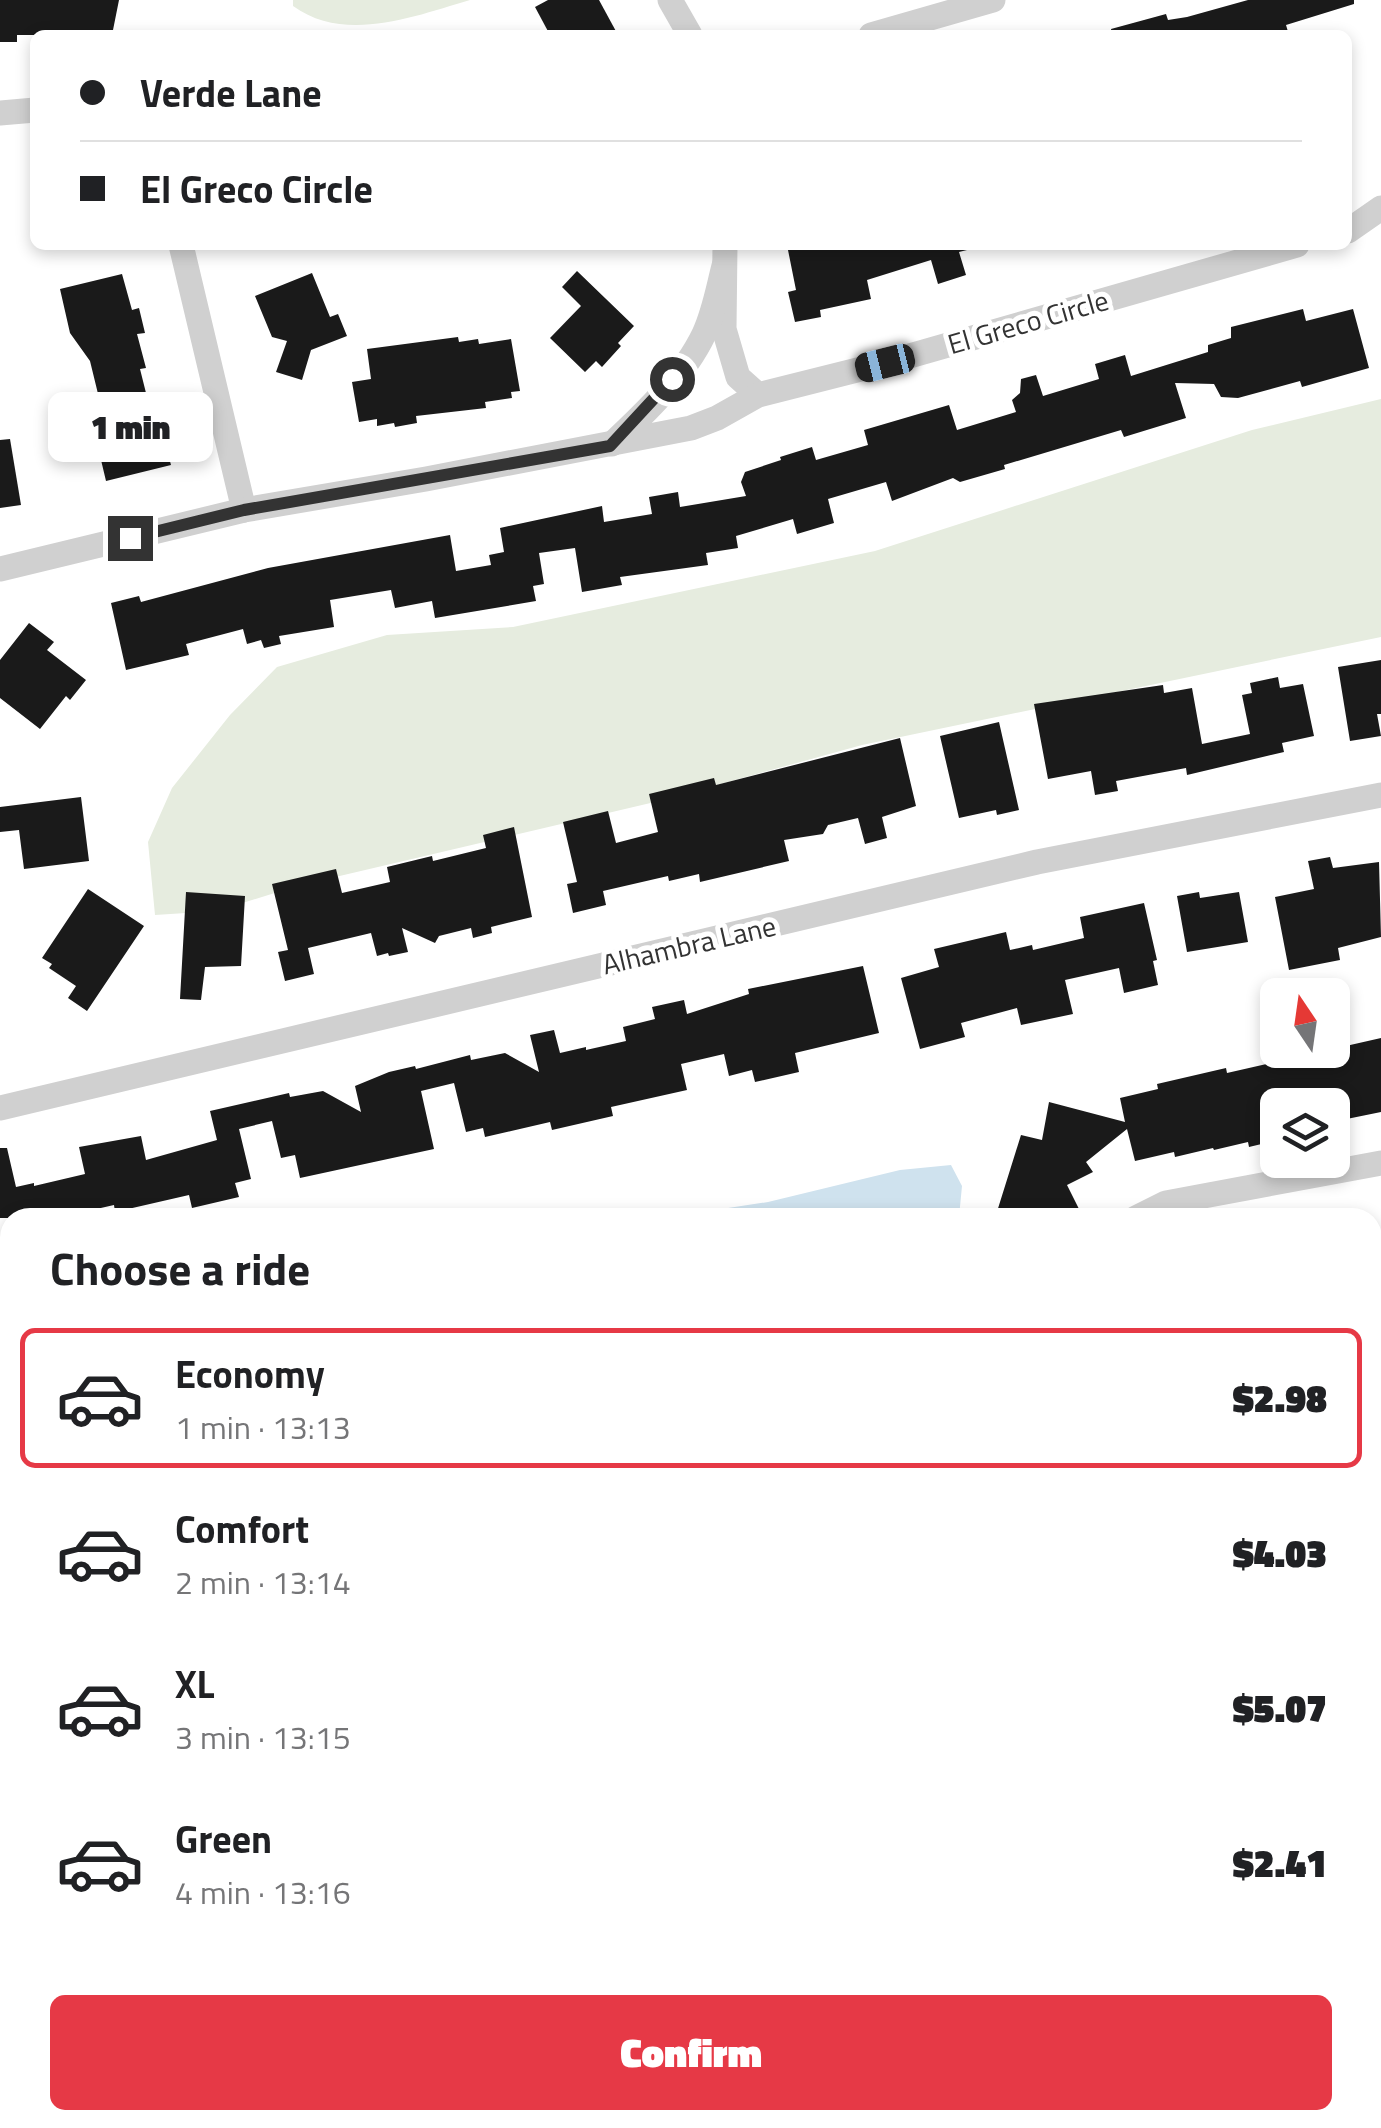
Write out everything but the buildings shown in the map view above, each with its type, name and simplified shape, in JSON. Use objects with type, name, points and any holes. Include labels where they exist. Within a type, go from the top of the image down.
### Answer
[{"type":"street","points":[[670,0],[687,30]]},
{"type":"street","points":[[888,30],[992,0]]},
{"type":"street","points":[[0,113],[30,110]]},
{"type":"street","points":[[1352,228],[1381,208]]},
{"type":"street","points":[[182,250],[244,510]]},
{"type":"street","name":"El Greco Circle","points":[[0,568],[244,510],[610,446],[691,428],[758,396],[1280,250]]},
{"type":"street","points":[[724,255],[724,329],[738,377],[758,396]]},
{"type":"street","points":[[610,446],[654,401],[703,336],[713,310],[724,255]]},
{"type":"street","name":"Alhambra Lane","points":[[0,1108],[1038,862],[1381,795]]},
{"type":"street","points":[[1156,1208],[1381,1162]]},
{"type":"shaded area","points":[[293,0],[470,0],[404,19],[357,25],[313,17],[293,6]]},
{"type":"shaded area","points":[[1381,399],[1381,637],[862,745],[659,801],[297,886],[217,911],[155,915],[148,842],[172,788],[230,715],[277,667],[387,635],[513,627],[875,551],[1252,430]]},
{"type":"water","points":[[951,1165],[962,1186],[960,1208],[728,1208],[768,1202],[900,1170]]},
{"type":"route","points":[[130,538],[244,510],[610,446],[672,379]]}]
